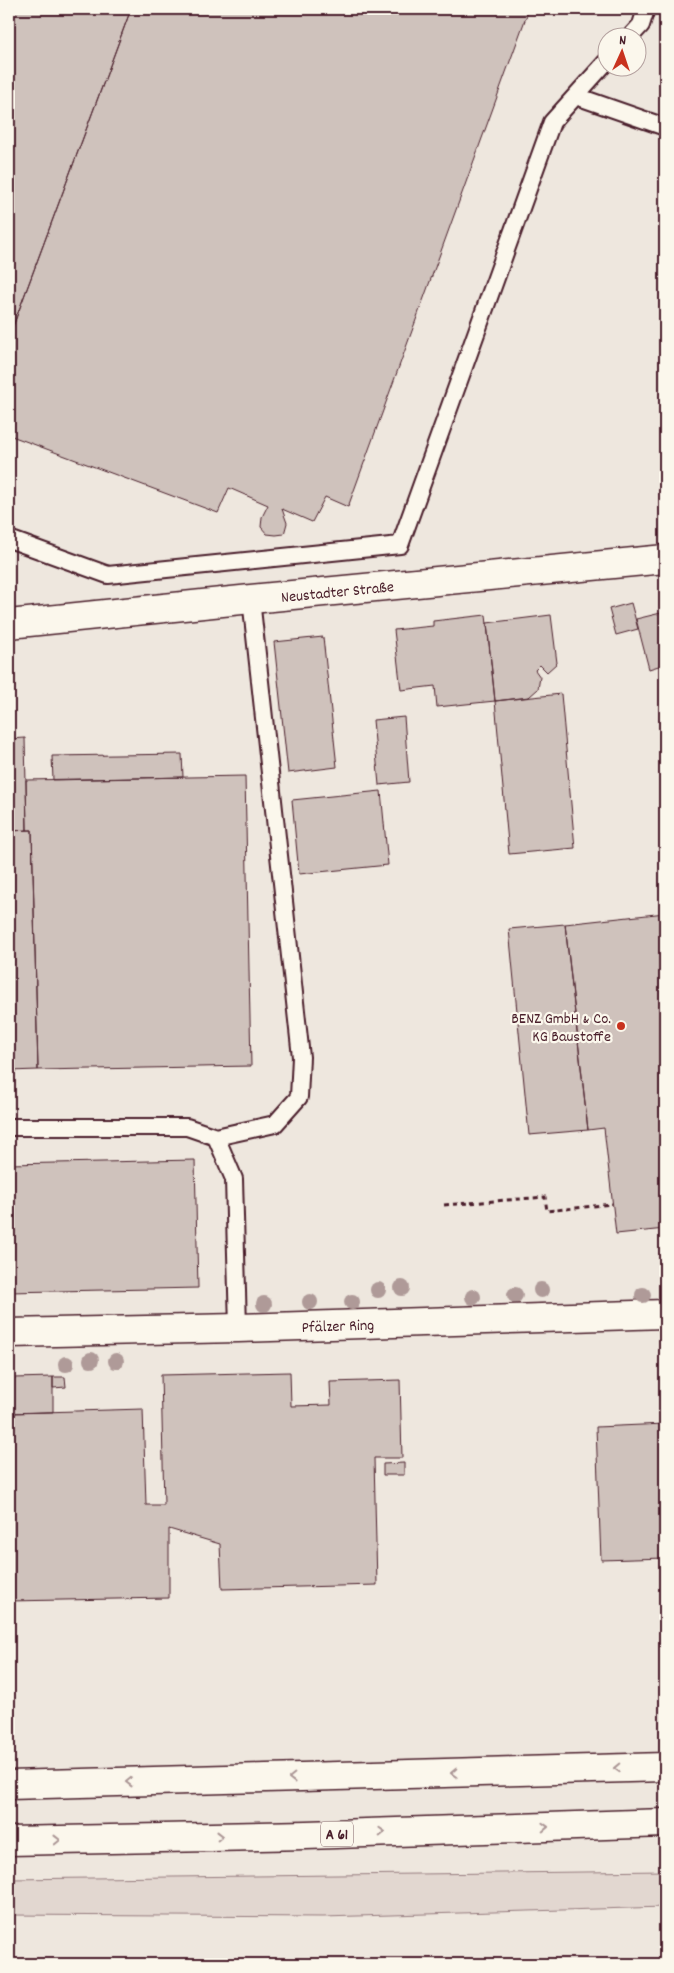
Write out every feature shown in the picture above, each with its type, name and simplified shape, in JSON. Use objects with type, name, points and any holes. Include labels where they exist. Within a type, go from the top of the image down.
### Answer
[{"type":"main road","name":"Neustadter Straße","points":[[9,624],[665,559]]},
{"type":"main road","name":"Pfälzer Ring","points":[[9,1333],[238,1328],[665,1314]]},
{"type":"main road","points":[[9,1785],[665,1767]]},
{"type":"main road","name":"A 61","points":[[9,1841],[665,1823]]},
{"type":"lane","points":[[638,28],[646,9]]},
{"type":"lane","points":[[9,538],[108,574],[400,545],[552,122],[596,73]]},
{"type":"lane","points":[[576,96],[665,127]]},
{"type":"lane","points":[[9,1127],[187,1127],[216,1138],[275,1124],[299,1097],[301,1057],[251,599]]},
{"type":"lane","points":[[216,1138],[234,1179],[238,1328]]},
{"type":"path","points":[[444,1205],[545,1197],[547,1211],[612,1204]]},
{"type":"shaded area","points":[[9,9],[665,9],[665,1964],[9,1964]]},
{"type":"shaded area","points":[[665,1871],[665,1907],[323,1917],[9,1915],[9,1879]]},
{"type":"building","points":[[9,9],[131,9],[9,337]]},
{"type":"building","points":[[131,9],[529,9],[348,507],[325,497],[312,522],[282,509],[287,523],[284,534],[267,534],[261,527],[262,517],[268,505],[229,488],[218,513],[9,435],[9,337]]},
{"type":"building","points":[[631,603],[638,629],[616,635],[609,609]]},
{"type":"building","points":[[665,612],[665,664],[649,669],[636,619]]},
{"type":"building","points":[[486,615],[495,701],[437,707],[435,686],[401,690],[394,630],[433,626],[433,621]]},
{"type":"building","points":[[551,615],[557,663],[547,672],[540,665],[535,670],[540,677],[538,689],[529,697],[495,701],[487,623]]},
{"type":"building","points":[[323,637],[337,767],[288,773],[274,642]]},
{"type":"building","points":[[561,694],[575,848],[509,854],[495,701]]},
{"type":"building","points":[[404,717],[409,782],[379,785],[373,720]]},
{"type":"building","points":[[25,738],[27,830],[9,831],[9,739]]},
{"type":"building","points":[[182,754],[183,777],[53,780],[52,756]]},
{"type":"building","points":[[245,776],[251,1066],[38,1070],[32,830],[27,830],[26,780]]},
{"type":"building","points":[[381,791],[388,865],[299,874],[292,800]]},
{"type":"building","points":[[32,830],[38,1070],[9,1071],[9,831]]},
{"type":"building","name":"BENZ GmbH & Co. KG Baustoffe","points":[[665,913],[665,1229],[616,1234],[604,1128],[588,1130],[565,924]]},
{"type":"building","points":[[565,924],[588,1130],[529,1135],[509,929]]},
{"type":"building","points":[[195,1160],[198,1288],[9,1292],[9,1164]]},
{"type":"building","points":[[9,1371],[13,1371],[13,1378],[53,1377],[53,1412],[9,1413]]},
{"type":"building","points":[[290,1372],[291,1406],[331,1405],[330,1382],[400,1380],[402,1458],[374,1458],[377,1585],[222,1589],[220,1544],[169,1529],[169,1598],[9,1601],[9,1413],[143,1409],[146,1505],[164,1505],[161,1375]]},
{"type":"building","points":[[53,1377],[65,1377],[66,1387],[53,1388]]},
{"type":"building","points":[[665,1424],[665,1558],[601,1560],[596,1427]]},
{"type":"building","points":[[404,1463],[404,1475],[383,1475],[383,1464]]},
{"type":"place","name":"BENZ GmbH & Co. KG Baustoffe","points":[[621,1026]]}]
